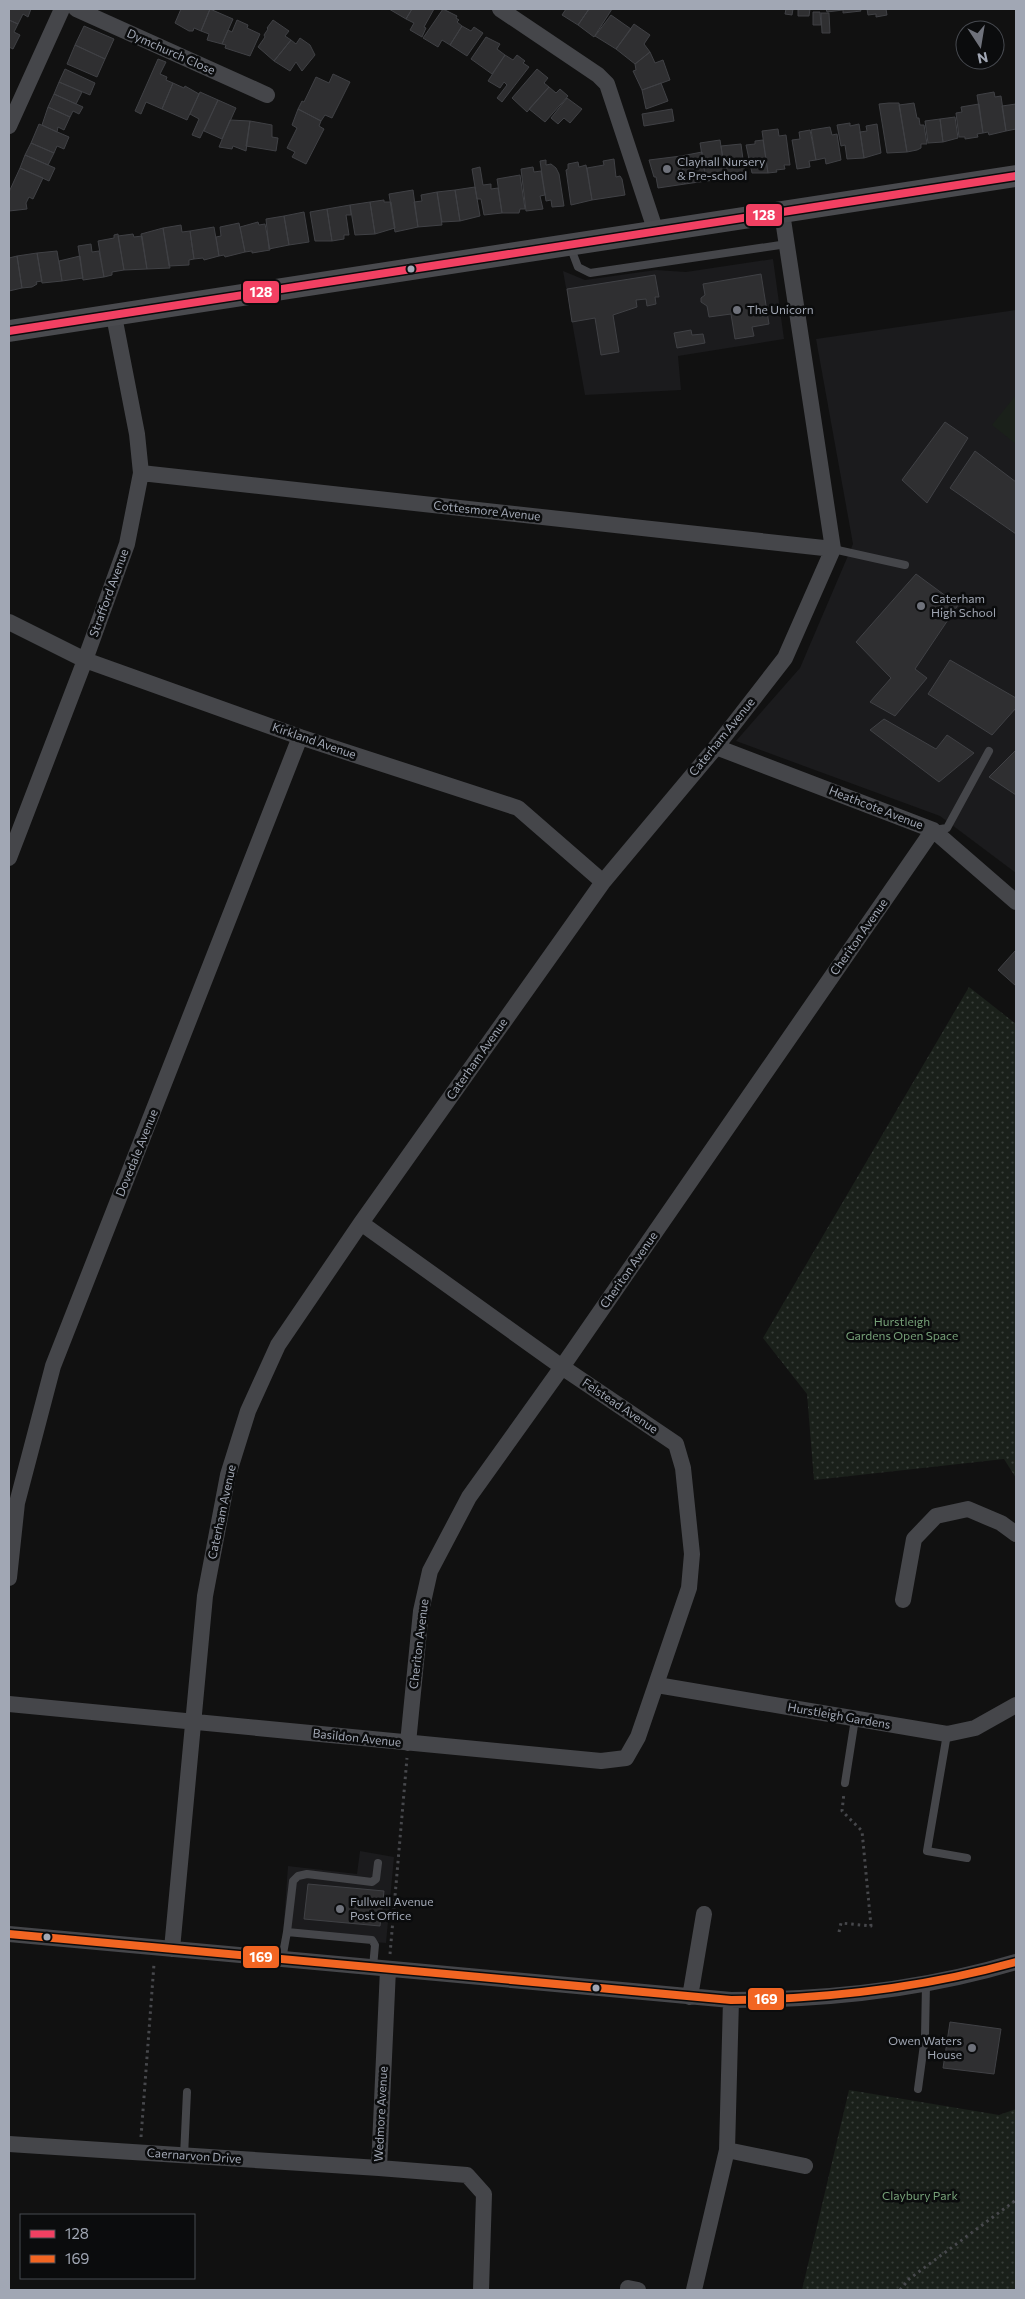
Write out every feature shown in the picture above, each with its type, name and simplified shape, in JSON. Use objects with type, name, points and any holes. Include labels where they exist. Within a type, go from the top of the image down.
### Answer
[{"type":"street","points":[[9,126],[62,9]]},
{"type":"street","name":"Dymchurch Close","points":[[76,9],[267,95]]},
{"type":"street","points":[[500,9],[598,75],[607,84],[656,232]]},
{"type":"street","points":[[9,331],[1016,176]]},
{"type":"street","points":[[782,213],[833,549]]},
{"type":"street","name":"Strafford Avenue","points":[[9,858],[127,544],[141,473],[137,434],[114,316]]},
{"type":"street","name":"Cottesmore Avenue","points":[[141,473],[833,549]]},
{"type":"street","name":"Caterham Avenue","points":[[172,1949],[205,1596],[228,1475],[248,1411],[278,1345],[361,1223],[603,882],[716,747],[785,658],[833,549]]},
{"type":"street","name":"Kirkland Avenue","points":[[9,622],[85,660],[300,737],[518,808],[603,882]]},
{"type":"street","name":"Dovedale Avenue","points":[[9,1578],[17,1503],[53,1366],[300,737]]},
{"type":"street","name":"Heathcote Avenue","points":[[716,747],[933,830],[1015,898]]},
{"type":"street","name":"Cheriton Avenue","points":[[408,1743],[421,1611],[430,1571],[469,1497],[562,1367],[933,830]]},
{"type":"street","name":"Felstead Avenue","points":[[361,1223],[562,1367],[676,1444],[684,1478],[692,1554],[691,1571],[689,1588],[657,1685]]},
{"type":"street","points":[[903,1600],[914,1540],[936,1516],[968,1509],[1000,1523],[1016,1534]]},
{"type":"street","name":"Basildon Avenue","points":[[9,1704],[601,1761],[626,1758],[638,1737],[657,1685]]},
{"type":"street","name":"Hurstleigh Gardens","points":[[657,1685],[947,1734],[975,1728],[1016,1706]]},
{"type":"street","points":[[690,1997],[704,1914]]},
{"type":"street","points":[[9,1934],[731,2000],[786,2000],[886,1991],[980,1973],[1016,1962]]},
{"type":"street","name":"Wedmore Avenue","points":[[381,1968],[379,2168],[467,2175],[484,2194],[481,2290]]},
{"type":"street","points":[[694,2290],[727,2150],[731,2000]]},
{"type":"street","name":"Caernarvon Drive","points":[[9,2144],[379,2168]]},
{"type":"street","points":[[727,2150],[806,2166]]},
{"type":"street","points":[[628,2290],[628,2288],[638,2290]]},
{"type":"lane","points":[[570,245],[578,267],[590,273],[787,244]]},
{"type":"lane","points":[[833,549],[905,565]]},
{"type":"lane","points":[[933,830],[948,828],[989,751]]},
{"type":"lane","points":[[845,1783],[855,1719]]},
{"type":"lane","points":[[947,1734],[927,1851],[967,1858]]},
{"type":"lane","points":[[282,1960],[288,1932],[293,1881],[298,1876],[307,1874],[372,1882],[376,1879],[378,1863]]},
{"type":"lane","points":[[288,1932],[372,1940],[381,1968]]},
{"type":"lane","points":[[918,2090],[924,2037],[926,1984]]},
{"type":"lane","points":[[184,2156],[187,2092]]},
{"type":"path","points":[[381,1968],[408,1743]]},
{"type":"path","points":[[839,1932],[840,1923],[871,1926],[862,1831],[842,1811],[845,1783]]},
{"type":"path","points":[[140,2152],[156,1947]]},
{"type":"path","points":[[900,2290],[909,2279],[1016,2200]]},
{"type":"shaded area","points":[[773,259],[784,339],[678,356],[681,390],[585,395],[563,271],[585,280],[656,270],[686,272]]},
{"type":"shaded area","name":"Caterham High School","points":[[1016,310],[1016,873],[940,816],[736,741],[800,668],[853,544],[816,339]]},
{"type":"shaded area","points":[[360,1851],[394,1857],[386,1943],[283,1935],[288,1866],[357,1874]]},
{"type":"green space","points":[[1016,395],[1016,444],[992,425]]},
{"type":"green space","name":"Hurstleigh Gardens Open Space","points":[[969,987],[1016,1024],[1016,1478],[1004,1459],[814,1480],[807,1394],[763,1338]]},
{"type":"green space","name":"Claybury Park","points":[[849,2090],[999,2115],[1016,2109],[1016,2290],[802,2290]]},
{"type":"building","points":[[9,9],[31,9],[28,17],[23,14],[18,24],[9,20]]},
{"type":"building","points":[[181,9],[210,9],[201,31],[194,28],[193,31],[189,31],[175,23]]},
{"type":"building","points":[[210,9],[233,19],[222,44],[207,40],[209,34],[201,31]]},
{"type":"building","points":[[389,9],[412,9],[406,19]]},
{"type":"building","points":[[412,9],[434,9],[424,27],[426,28],[422,37],[410,30],[414,23],[406,19]]},
{"type":"building","points":[[443,9],[457,16],[456,18],[459,20],[457,22],[462,26],[450,45],[442,40],[438,47],[423,38]]},
{"type":"building","points":[[566,9],[589,9],[578,25],[562,15]]},
{"type":"building","points":[[589,9],[612,9],[594,37],[578,25]]},
{"type":"building","points":[[786,9],[793,9],[792,15],[785,14]]},
{"type":"building","points":[[798,9],[810,9],[809,16],[798,16]]},
{"type":"building","points":[[826,9],[843,9],[843,10],[827,12]]},
{"type":"building","points":[[843,9],[860,9],[861,11],[843,13]]},
{"type":"building","points":[[867,9],[886,9],[887,15],[876,17],[876,14],[868,15]]},
{"type":"building","points":[[813,12],[820,12],[821,25],[813,25]]},
{"type":"building","points":[[821,13],[829,13],[830,33],[822,33]]},
{"type":"building","points":[[611,15],[631,29],[616,49],[595,36]]},
{"type":"building","points":[[9,20],[18,24],[14,32],[20,35],[13,49],[9,47]]},
{"type":"building","points":[[237,20],[248,25],[247,28],[260,34],[250,56],[225,48],[226,45],[222,44],[228,30],[232,32]]},
{"type":"building","points":[[273,20],[289,31],[285,36],[291,40],[274,61],[258,47]]},
{"type":"building","points":[[634,24],[650,35],[644,44],[650,52],[635,64],[616,49]]},
{"type":"building","points":[[84,26],[114,39],[105,59],[75,45]]},
{"type":"building","points":[[462,26],[471,31],[474,27],[483,33],[467,56],[450,45]]},
{"type":"building","points":[[486,37],[500,44],[497,49],[505,55],[492,74],[471,59]]},
{"type":"building","points":[[300,38],[310,45],[315,55],[302,71],[296,62],[290,71],[274,61],[291,40],[296,44]]},
{"type":"building","points":[[75,45],[105,59],[97,77],[67,64]]},
{"type":"building","points":[[650,52],[655,63],[663,60],[670,80],[642,90],[633,71],[636,70],[635,64]]},
{"type":"building","points":[[505,55],[513,60],[517,55],[529,67],[502,102],[497,98],[507,85],[504,82],[500,88],[488,81]]},
{"type":"building","points":[[158,59],[166,62],[160,74],[167,77],[166,80],[173,83],[162,109],[146,102],[141,114],[135,111]]},
{"type":"building","points":[[65,69],[95,83],[90,95],[59,82]]},
{"type":"building","points":[[537,69],[548,78],[544,83],[549,87],[527,112],[512,98]]},
{"type":"building","points":[[333,74],[350,82],[332,118],[325,115],[321,121],[298,109],[302,101],[304,102],[316,77],[329,83]]},
{"type":"building","points":[[59,82],[82,92],[76,104],[54,94]]},
{"type":"building","points":[[173,83],[184,88],[185,86],[199,94],[187,120],[162,109]]},
{"type":"building","points":[[661,83],[668,101],[646,109],[642,90]]},
{"type":"building","points":[[549,87],[556,93],[560,89],[568,96],[545,122],[529,109]]},
{"type":"building","points":[[200,92],[218,100],[200,138],[192,135],[199,119],[190,114]]},
{"type":"building","points":[[994,92],[995,97],[1001,96],[1006,131],[989,135],[988,132],[983,133],[977,95]]},
{"type":"building","points":[[54,94],[83,107],[79,114],[73,111],[70,117],[48,107]]},
{"type":"building","points":[[567,98],[582,109],[570,123],[564,118],[558,124],[551,118]]},
{"type":"building","points":[[218,100],[236,108],[222,139],[204,131]]},
{"type":"building","points":[[899,103],[907,152],[887,153],[879,104]]},
{"type":"building","points":[[914,103],[920,125],[924,125],[927,144],[921,144],[921,148],[907,152],[899,105]]},
{"type":"building","points":[[979,104],[983,133],[977,134],[978,137],[965,139],[965,137],[959,137],[956,113],[962,112],[961,107]]},
{"type":"building","points":[[1016,104],[1016,129],[1006,131],[1002,106]]},
{"type":"building","points":[[48,107],[70,117],[64,130],[58,127],[57,132],[42,125]]},
{"type":"building","points":[[298,109],[321,121],[319,126],[324,129],[306,164],[292,157],[295,152],[287,148],[297,128],[292,125]]},
{"type":"building","points":[[672,109],[674,121],[644,126],[642,114]]},
{"type":"building","points":[[955,117],[958,138],[943,142],[940,119]]},
{"type":"building","points":[[940,119],[943,142],[928,143],[925,121]]},
{"type":"building","points":[[230,120],[250,121],[246,151],[233,146],[232,149],[219,147]]},
{"type":"building","points":[[250,121],[272,125],[272,137],[278,138],[276,151],[246,146]]},
{"type":"building","points":[[850,123],[850,126],[859,124],[864,158],[847,159],[845,145],[841,146],[837,125]]},
{"type":"building","points":[[39,124],[69,137],[64,149],[57,146],[54,153],[31,143]]},
{"type":"building","points":[[877,124],[881,153],[864,158],[860,132],[867,131],[866,126]]},
{"type":"building","points":[[830,127],[832,135],[837,134],[841,160],[826,164],[825,158],[816,160],[811,130]]},
{"type":"building","points":[[778,129],[779,136],[786,135],[790,165],[784,165],[785,169],[776,170],[777,172],[768,173],[762,131]]},
{"type":"building","points":[[810,130],[816,160],[809,161],[810,167],[797,169],[792,140],[800,139],[799,132]]},
{"type":"building","points":[[720,140],[726,179],[706,181],[700,143]]},
{"type":"building","points":[[763,140],[768,173],[752,173],[746,145],[755,144],[755,141]]},
{"type":"building","points":[[31,143],[54,153],[48,165],[25,155]]},
{"type":"building","points":[[741,144],[745,175],[726,179],[721,146]]},
{"type":"building","points":[[702,152],[706,181],[685,184],[681,156]]},
{"type":"building","points":[[25,155],[55,168],[49,181],[20,168]]},
{"type":"building","name":"Clayhall Nursery & Pre-school","points":[[681,156],[685,184],[658,188],[649,160]]},
{"type":"building","points":[[614,159],[616,177],[620,176],[622,179],[625,195],[592,200],[587,168],[604,165],[603,161]]},
{"type":"building","points":[[546,160],[546,165],[551,164],[559,174],[564,206],[552,207],[551,200],[546,201],[540,161]]},
{"type":"building","points":[[578,162],[579,167],[586,165],[592,200],[571,205],[566,170],[568,169],[568,164]]},
{"type":"building","points":[[480,167],[483,185],[491,184],[491,189],[498,188],[502,213],[484,215],[481,199],[477,199],[472,169]]},
{"type":"building","points":[[533,167],[534,172],[541,171],[545,195],[540,196],[543,209],[526,211],[521,169]]},
{"type":"building","points":[[20,168],[43,178],[33,199],[29,197],[26,203],[27,209],[9,211],[9,192]]},
{"type":"building","points":[[520,175],[525,209],[520,209],[519,213],[502,213],[497,179]]},
{"type":"building","points":[[475,187],[480,216],[460,221],[455,190]]},
{"type":"building","points":[[413,190],[418,227],[395,232],[389,194]]},
{"type":"building","points":[[455,190],[460,221],[442,222],[437,192]]},
{"type":"building","points":[[437,192],[442,225],[418,227],[414,202],[422,201],[421,195]]},
{"type":"building","points":[[384,200],[384,202],[391,202],[395,228],[375,234],[370,202]]},
{"type":"building","points":[[370,202],[375,234],[355,235],[350,205]]},
{"type":"building","points":[[350,205],[351,215],[346,215],[349,235],[344,235],[344,239],[332,241],[327,209]]},
{"type":"building","points":[[327,209],[332,241],[315,241],[310,212]]},
{"type":"building","points":[[304,212],[309,242],[289,245],[284,216]]},
{"type":"building","points":[[284,216],[289,245],[269,249],[266,219]]},
{"type":"building","points":[[258,222],[259,225],[265,224],[270,250],[252,253],[252,251],[245,252],[240,227]]},
{"type":"building","points":[[239,223],[245,252],[225,257],[224,255],[219,256],[216,237],[221,236],[220,227]]},
{"type":"building","points":[[181,225],[182,232],[190,231],[194,259],[189,260],[189,265],[169,266],[163,228]]},
{"type":"building","points":[[214,227],[219,256],[204,260],[203,258],[194,259],[190,231]]},
{"type":"building","points":[[163,228],[170,268],[147,269],[141,234]]},
{"type":"building","points":[[118,234],[124,270],[112,272],[112,275],[104,277],[98,241],[114,238],[114,235]]},
{"type":"building","points":[[133,234],[134,237],[142,236],[147,269],[124,270],[118,236]]},
{"type":"building","points":[[91,244],[92,252],[99,251],[104,277],[83,280],[78,246]]},
{"type":"building","points":[[57,251],[62,281],[42,283],[37,253]]},
{"type":"building","points":[[37,253],[42,281],[36,282],[37,284],[32,287],[22,288],[17,256]]},
{"type":"building","points":[[17,256],[22,288],[9,291],[9,258]]},
{"type":"building","points":[[80,256],[83,278],[62,281],[59,261]]},
{"type":"building","name":"The Unicorn","points":[[761,274],[769,324],[752,327],[754,336],[735,339],[731,314],[709,317],[707,306],[701,302],[701,298],[705,295],[703,284]]},
{"type":"building","points":[[655,275],[659,297],[655,297],[656,304],[647,306],[646,299],[636,300],[637,307],[613,315],[619,352],[601,355],[595,318],[572,322],[567,289]]},
{"type":"building","points":[[691,330],[692,335],[703,334],[705,343],[677,348],[674,333]]},
{"type":"building","points":[[945,422],[968,438],[927,503],[902,480]]},
{"type":"building","points":[[975,451],[1016,482],[1016,534],[950,488]]},
{"type":"building","points":[[916,574],[958,605],[915,669],[927,678],[895,716],[870,702],[891,678],[856,642]]},
{"type":"building","points":[[950,660],[1016,698],[1016,708],[992,735],[928,694]]},
{"type":"building","points":[[884,719],[936,749],[947,735],[974,753],[939,782],[870,730]]},
{"type":"building","points":[[1016,750],[1016,795],[989,777]]},
{"type":"building","points":[[1016,952],[1016,986],[998,970]]},
{"type":"building","points":[[308,1884],[384,1891],[380,1926],[304,1919]]},
{"type":"building","name":"Owen Waters House","points":[[950,2022],[1001,2029],[994,2074],[943,2068]]},
{"type":"transit line","name":"128","points":[[9,331],[1016,176]]},
{"type":"transit line","name":"169","points":[[9,1934],[731,2000],[803,1997],[875,1990],[945,1979],[1016,1962]]},
{"type":"place","name":"Clayhall Nursery & Pre-school","points":[[667,169]]},
{"type":"place","name":"The Unicorn","points":[[737,310]]},
{"type":"place","name":"Caterham High School","points":[[921,606]]},
{"type":"place","name":"Fullwell Avenue Post Office","points":[[340,1909]]},
{"type":"place","name":"Owen Waters House","points":[[972,2048]]}]
